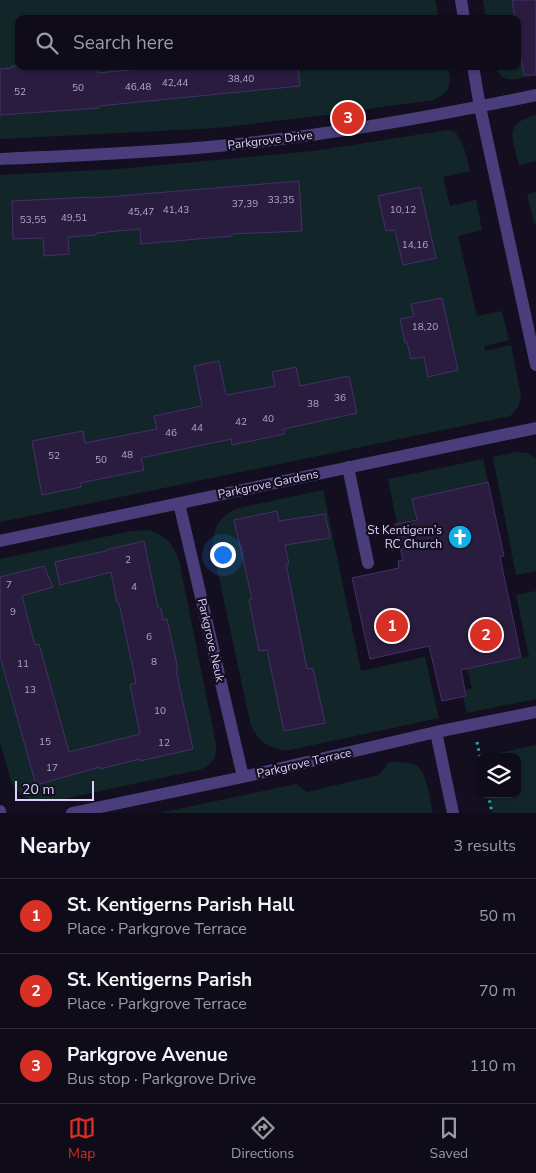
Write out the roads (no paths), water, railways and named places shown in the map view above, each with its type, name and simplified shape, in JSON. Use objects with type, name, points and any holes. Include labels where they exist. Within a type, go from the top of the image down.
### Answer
[{"type":"street","points":[[461,0],[463,15]]},
{"type":"street","points":[[473,70],[536,365]]},
{"type":"street","name":"Parkgrove Drive","points":[[0,160],[208,147],[380,125],[536,95]]},
{"type":"street","name":"Parkgrove Gardens","points":[[0,541],[536,428]]},
{"type":"street","points":[[348,467],[368,563]]},
{"type":"street","name":"Parkgrove Neuk","points":[[179,503],[243,777]]},
{"type":"street","name":"Parkgrove Terrace","points":[[72,813],[243,777],[436,732],[536,712]]},
{"type":"street","points":[[436,732],[453,813]]},
{"type":"place","name":"Parkgrove Avenue","points":[[348,118]]},
{"type":"place","name":"St Kentigern’s RC Church","points":[[460,537]]},
{"type":"place","name":"St. Kentigerns Parish Hall","points":[[392,626]]},
{"type":"place","name":"St. Kentigerns Parish","points":[[486,635]]}]
